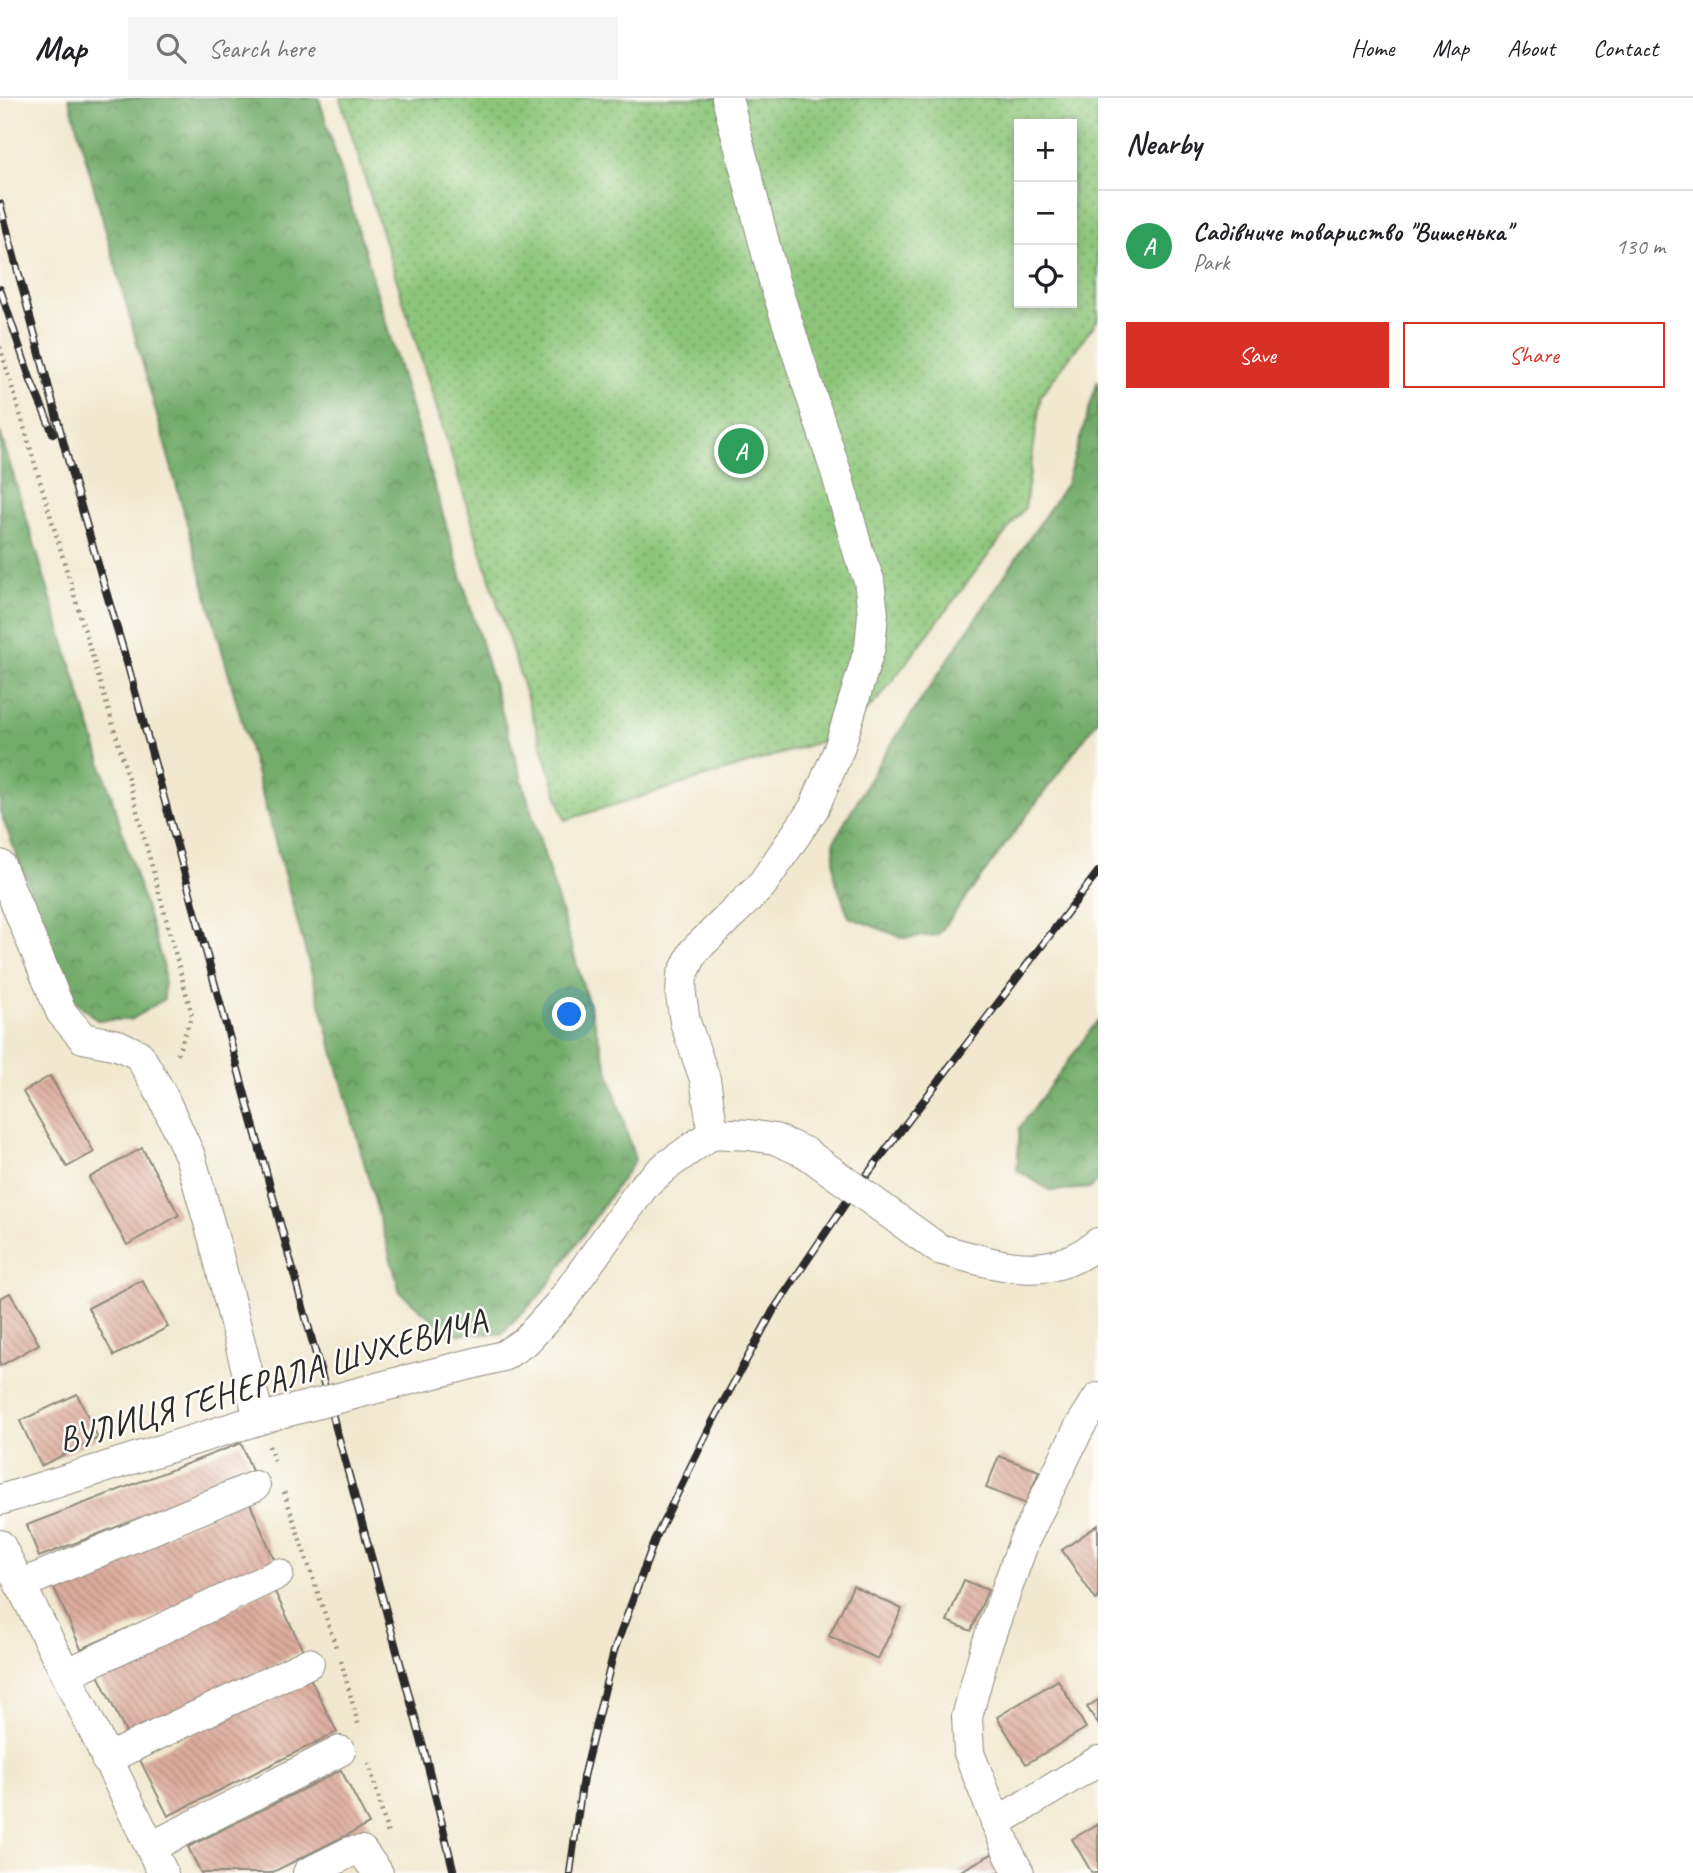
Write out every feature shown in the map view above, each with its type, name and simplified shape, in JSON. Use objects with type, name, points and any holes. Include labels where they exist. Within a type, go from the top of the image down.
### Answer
[{"type":"street","points":[[727,98],[775,281],[869,580],[873,614],[870,647],[847,724],[814,808],[761,886],[694,951],[682,976],[681,995],[685,1022],[705,1079],[713,1133],[775,1139],[806,1153],[939,1249],[1000,1265],[1038,1269],[1066,1264],[1098,1243]]},
{"type":"street","points":[[0,865],[61,1012],[83,1038],[118,1045],[139,1055],[162,1094],[190,1156],[270,1416]]},
{"type":"street","name":"ВУЛИЦЯ ГЕНЕРАЛА ШУХЕВИЧА","points":[[0,1500],[270,1416],[503,1356],[526,1341],[561,1302],[643,1187],[665,1167],[713,1133]]},
{"type":"street","points":[[1019,1873],[969,1753],[967,1717],[985,1650],[1024,1541],[1079,1428],[1098,1398]]},
{"type":"street","points":[[20,1585],[255,1486]]},
{"type":"street","points":[[0,1545],[157,1860],[340,1751]]},
{"type":"street","points":[[66,1674],[278,1574]]},
{"type":"street","points":[[106,1759],[309,1663]]},
{"type":"street","points":[[996,1823],[1098,1760]]},
{"type":"street","points":[[308,1873],[350,1852],[362,1851],[377,1873]]},
{"type":"path","points":[[0,347],[121,752],[191,1015],[162,1094]]},
{"type":"green space","points":[[69,98],[319,98],[635,1160],[543,1292],[501,1334],[449,1334],[400,1292]]},
{"type":"green space","points":[[340,98],[1098,98],[1098,316],[1097,321],[1041,395],[1025,507],[879,698],[842,735],[565,820]]},
{"type":"green space","points":[[1098,380],[1098,720],[938,935],[904,938],[849,917],[834,877],[834,841],[880,761],[1066,484]]},
{"type":"green space","points":[[0,432],[164,968],[164,999],[131,1020],[97,1020],[70,996],[0,811]]},
{"type":"green space","points":[[1098,1020],[1098,1181],[1091,1188],[1051,1191],[1017,1170],[1020,1127]]},
{"type":"building","points":[[50,1076],[94,1152],[67,1167],[23,1092]]},
{"type":"building","points":[[142,1148],[179,1215],[127,1245],[89,1178]]},
{"type":"building","points":[[142,1280],[168,1327],[114,1356],[88,1308]]},
{"type":"building","points":[[10,1293],[39,1344],[0,1366],[0,1298]]},
{"type":"building","points":[[77,1394],[98,1438],[41,1466],[20,1421]]},
{"type":"building","points":[[241,1443],[253,1474],[39,1557],[27,1525]]},
{"type":"building","points":[[999,1456],[1039,1471],[1026,1504],[986,1488]]},
{"type":"building","points":[[248,1499],[276,1563],[81,1649],[53,1585]]},
{"type":"building","points":[[1098,1525],[1098,1599],[1096,1600],[1062,1550]]},
{"type":"building","points":[[964,1580],[988,1590],[971,1631],[947,1621]]},
{"type":"building","points":[[853,1586],[902,1609],[878,1659],[829,1636]]},
{"type":"building","points":[[273,1588],[303,1650],[128,1737],[98,1675]]},
{"type":"building","points":[[309,1676],[337,1732],[168,1816],[140,1760]]},
{"type":"building","points":[[1058,1680],[1086,1728],[1026,1764],[997,1717]]},
{"type":"building","points":[[1098,1700],[1098,1724],[1087,1707]]},
{"type":"building","points":[[341,1770],[369,1824],[271,1873],[201,1873],[188,1847]]},
{"type":"building","points":[[1098,1824],[1098,1873],[1092,1873],[1072,1839]]},
{"type":"building","points":[[997,1851],[1010,1873],[957,1873]]},
{"type":"railway","points":[[0,204],[75,486],[128,666],[425,1754],[454,1873]]},
{"type":"railway","points":[[0,289],[31,381],[53,433]]},
{"type":"railway","points":[[570,1873],[583,1777],[614,1651],[655,1539],[713,1421],[773,1311],[847,1201],[1098,872]]},
{"type":"place","name":"Садівниче товариство \"Вишенька\"","points":[[741,451]]}]
